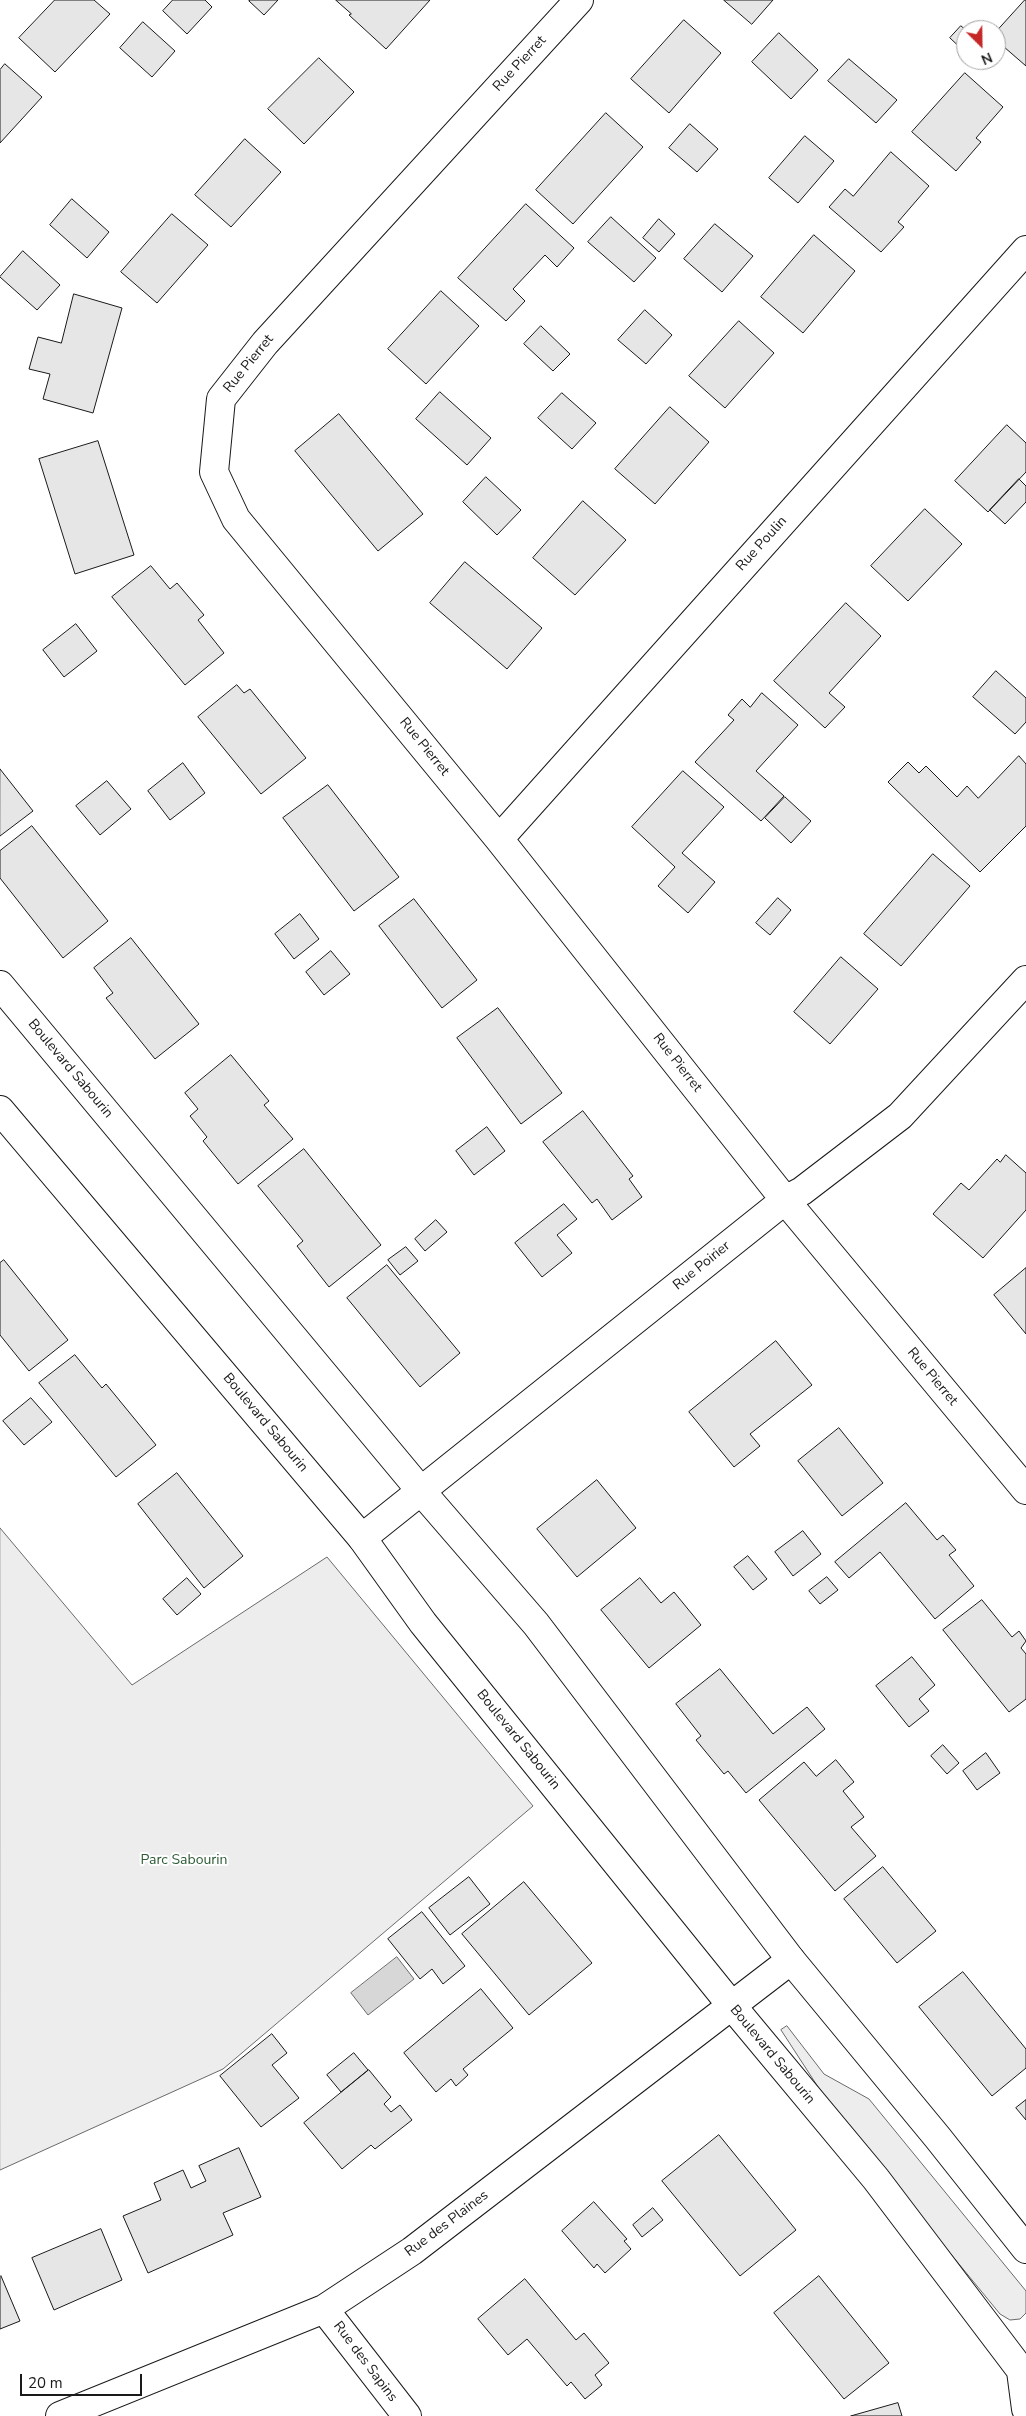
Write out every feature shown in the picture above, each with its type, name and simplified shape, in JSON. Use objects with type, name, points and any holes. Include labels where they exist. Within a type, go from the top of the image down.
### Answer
[{"type":"street","name":"Rue Pierret","points":[[579,0],[272,335],[248,364],[221,399],[214,472],[236,519],[499,839],[785,1200],[1026,1490]]},
{"type":"street","name":"Rue Poulin","points":[[499,839],[1026,250]]},
{"type":"street","name":"Rue Poirier","points":[[362,1538],[785,1200],[802,1191],[900,1116],[1026,980]]},
{"type":"street","name":"Boulevard Sabourin","points":[[0,985],[421,1491],[536,1624],[791,1960],[1026,2249]]},
{"type":"street","name":"Boulevard Sabourin","points":[[0,1110],[362,1538],[423,1623],[732,2006],[876,2179],[1024,2374]]},
{"type":"street","name":"Rue des Plaines","points":[[60,2416],[324,2309],[412,2252],[791,1960]]},
{"type":"street","name":"Rue des Sapins","points":[[324,2309],[406,2416]]},
{"type":"street","points":[[1024,2374],[1026,2409]]},
{"type":"shaded area","name":"Parc Sabourin","points":[[0,1528],[132,1685],[327,1557],[533,1806],[223,2069],[0,2170]]},
{"type":"shaded area","points":[[397,1957],[414,1979],[368,2015],[351,1993]]},
{"type":"shaded area","points":[[787,2026],[824,2074],[869,2099],[1026,2291],[1026,2313],[1020,2319],[1010,2320],[1000,2314],[835,2113],[781,2030]]},
{"type":"building","points":[[55,0],[94,0],[110,14],[55,72],[19,38]]},
{"type":"building","points":[[173,0],[205,0],[212,7],[187,34],[163,11]]},
{"type":"building","points":[[278,0],[264,15],[249,1]]},
{"type":"building","points":[[336,0],[430,0],[386,49],[349,15],[351,14]]},
{"type":"building","points":[[724,0],[773,0],[752,24]]},
{"type":"building","points":[[1026,0],[1026,66],[1006,49],[1006,21]]},
{"type":"building","points":[[684,20],[721,53],[669,113],[631,79]]},
{"type":"building","points":[[143,22],[175,51],[152,77],[120,48]]},
{"type":"building","points":[[956,31],[956,44],[950,38]]},
{"type":"building","points":[[779,33],[818,70],[791,99],[752,62]]},
{"type":"building","points":[[319,58],[354,92],[304,144],[268,109]]},
{"type":"building","points":[[849,59],[897,100],[876,123],[828,81]]},
{"type":"building","points":[[5,64],[42,97],[0,143],[0,70]]},
{"type":"building","points":[[965,73],[1003,107],[976,138],[981,142],[956,171],[912,132]]},
{"type":"building","points":[[606,113],[643,147],[573,224],[536,190]]},
{"type":"building","points":[[690,124],[718,149],[697,172],[669,148]]},
{"type":"building","points":[[805,136],[834,161],[798,203],[769,178]]},
{"type":"building","points":[[245,139],[281,172],[231,227],[195,195]]},
{"type":"building","points":[[891,152],[929,186],[898,222],[904,227],[881,252],[829,207],[845,189],[853,196]]},
{"type":"building","points":[[72,199],[109,232],[87,258],[50,225]]},
{"type":"building","points":[[526,204],[574,248],[557,267],[545,255],[513,289],[525,301],[506,321],[458,278]]},
{"type":"building","points":[[172,214],[208,245],[157,303],[121,272]]},
{"type":"building","points":[[611,217],[656,258],[634,282],[588,242]]},
{"type":"building","points":[[659,219],[675,234],[659,252],[643,238]]},
{"type":"building","points":[[715,224],[753,256],[722,292],[684,259]]},
{"type":"building","points":[[814,235],[855,271],[803,333],[761,297]]},
{"type":"building","points":[[23,251],[60,285],[37,310],[0,277]]},
{"type":"building","points":[[441,291],[479,326],[426,384],[388,349]]},
{"type":"building","points":[[74,294],[122,308],[93,413],[43,399],[50,374],[29,369],[38,337],[61,343]]},
{"type":"building","points":[[645,310],[672,335],[646,364],[618,340]]},
{"type":"building","points":[[739,321],[774,353],[725,408],[689,376]]},
{"type":"building","points":[[541,326],[570,354],[553,371],[524,344]]},
{"type":"building","points":[[440,392],[491,438],[467,465],[416,419]]},
{"type":"building","points":[[562,393],[596,423],[572,449],[538,418]]},
{"type":"building","points":[[670,407],[709,442],[655,504],[615,469]]},
{"type":"building","points":[[339,414],[423,514],[378,551],[295,451]]},
{"type":"building","points":[[1007,425],[1026,443],[1026,472],[988,512],[955,481]]},
{"type":"building","points":[[98,441],[134,555],[75,574],[39,459]]},
{"type":"building","points":[[486,477],[521,510],[497,535],[463,502]]},
{"type":"building","points":[[1019,479],[1026,486],[1026,502],[1005,524],[990,510]]},
{"type":"building","points":[[583,501],[626,540],[575,595],[533,558]]},
{"type":"building","points":[[925,509],[962,544],[908,601],[871,566]]},
{"type":"building","points":[[465,562],[542,628],[507,669],[430,603]]},
{"type":"building","points":[[151,566],[170,589],[177,583],[204,615],[198,620],[224,653],[185,685],[112,597]]},
{"type":"building","points":[[846,603],[881,636],[829,693],[845,707],[825,728],[774,681]]},
{"type":"building","points":[[76,624],[97,651],[64,677],[43,650]]},
{"type":"building","points":[[996,671],[1026,698],[1026,722],[1015,734],[973,697]]},
{"type":"building","points":[[237,685],[244,693],[250,689],[306,758],[261,794],[198,717]]},
{"type":"building","points":[[762,693],[798,725],[756,771],[784,796],[761,821],[695,762],[734,720],[728,715],[742,699],[750,707]]},
{"type":"building","points":[[1019,756],[1026,764],[1026,826],[980,872],[888,782],[908,762],[919,773],[926,766],[957,797],[967,786],[978,798]]},
{"type":"building","points":[[183,763],[205,793],[170,820],[148,791]]},
{"type":"building","points":[[0,769],[33,811],[0,836]]},
{"type":"building","points":[[683,771],[724,807],[682,853],[715,882],[688,913],[658,886],[675,867],[632,827]]},
{"type":"building","points":[[107,781],[131,809],[100,835],[76,806]]},
{"type":"building","points":[[328,785],[399,877],[354,911],[283,818]]},
{"type":"building","points":[[785,797],[811,821],[791,843],[765,818]]},
{"type":"building","points":[[32,826],[108,921],[63,958],[0,878],[0,851]]},
{"type":"building","points":[[933,854],[970,886],[901,966],[864,934]]},
{"type":"building","points":[[778,898],[791,910],[770,935],[756,923]]},
{"type":"building","points":[[414,899],[477,980],[442,1008],[379,926]]},
{"type":"building","points":[[300,914],[319,939],[294,959],[275,934]]},
{"type":"building","points":[[131,938],[199,1024],[155,1059],[106,998],[113,993],[94,968]]},
{"type":"building","points":[[331,951],[350,974],[324,995],[306,972]]},
{"type":"building","points":[[841,957],[878,989],[830,1044],[794,1012]]},
{"type":"building","points":[[498,1008],[562,1093],[521,1124],[457,1038]]},
{"type":"building","points":[[231,1055],[269,1101],[264,1105],[293,1139],[238,1184],[203,1141],[207,1137],[190,1116],[198,1109],[185,1093]]},
{"type":"building","points":[[583,1111],[633,1176],[629,1179],[642,1197],[612,1220],[597,1199],[592,1203],[543,1142]]},
{"type":"building","points":[[487,1127],[505,1151],[474,1175],[456,1151]]},
{"type":"building","points":[[304,1149],[381,1245],[329,1287],[297,1246],[303,1241],[258,1186]]},
{"type":"building","points":[[1006,1155],[1026,1173],[1026,1210],[983,1258],[933,1214],[961,1183],[969,1190],[997,1159],[1000,1162]]},
{"type":"building","points":[[564,1204],[577,1219],[557,1235],[572,1253],[542,1277],[515,1243]]},
{"type":"building","points":[[436,1220],[447,1232],[425,1251],[415,1239]]},
{"type":"building","points":[[406,1247],[418,1261],[400,1275],[388,1260]]},
{"type":"building","points":[[4,1260],[68,1340],[29,1371],[0,1335],[0,1263]]},
{"type":"building","points":[[387,1265],[460,1353],[420,1387],[347,1298]]},
{"type":"building","points":[[1026,1268],[1026,1334],[994,1295]]},
{"type":"building","points":[[776,1341],[812,1385],[750,1434],[760,1446],[734,1467],[689,1412]]},
{"type":"building","points":[[75,1355],[102,1388],[106,1384],[156,1445],[116,1477],[39,1383]]},
{"type":"building","points":[[31,1398],[52,1422],[24,1445],[3,1421]]},
{"type":"building","points":[[839,1428],[883,1483],[842,1516],[798,1461]]},
{"type":"building","points":[[177,1473],[243,1556],[204,1588],[138,1504]]},
{"type":"building","points":[[597,1480],[636,1528],[577,1577],[537,1529]]},
{"type":"building","points":[[906,1503],[937,1540],[943,1535],[956,1550],[949,1555],[974,1586],[935,1619],[880,1552],[849,1578],[835,1562]]},
{"type":"building","points":[[803,1531],[821,1554],[793,1576],[775,1552]]},
{"type":"building","points":[[748,1556],[767,1579],[753,1590],[734,1567]]},
{"type":"building","points":[[827,1577],[838,1590],[820,1604],[809,1591]]},
{"type":"building","points":[[187,1578],[201,1594],[177,1615],[163,1599]]},
{"type":"building","points":[[640,1578],[661,1603],[674,1592],[701,1625],[649,1668],[601,1610]]},
{"type":"building","points":[[982,1600],[1012,1637],[1019,1631],[1026,1641],[1021,1648],[1026,1654],[1026,1699],[1009,1712],[943,1630]]},
{"type":"building","points":[[912,1657],[935,1685],[919,1699],[929,1711],[909,1727],[876,1686]]},
{"type":"building","points":[[720,1669],[773,1734],[807,1707],[825,1729],[746,1793],[728,1771],[724,1774],[696,1740],[701,1736],[676,1704]]},
{"type":"building","points":[[943,1745],[959,1763],[947,1774],[931,1756]]},
{"type":"building","points":[[986,1753],[1000,1773],[977,1790],[963,1771]]},
{"type":"building","points":[[836,1760],[854,1782],[843,1791],[864,1817],[851,1827],[876,1856],[835,1891],[759,1800],[804,1762],[816,1776]]},
{"type":"building","points":[[883,1867],[936,1931],[897,1963],[844,1899]]},
{"type":"building","points":[[469,1877],[490,1904],[450,1935],[429,1908]]},
{"type":"building","points":[[524,1882],[592,1963],[529,2015],[462,1934]]},
{"type":"building","points":[[422,1912],[465,1966],[443,1984],[432,1969],[420,1979],[388,1939]]},
{"type":"building","points":[[963,1972],[1026,2049],[1026,2068],[992,2096],[919,2007]]},
{"type":"building","points":[[481,1989],[513,2028],[463,2069],[468,2075],[456,2086],[451,2079],[436,2092],[404,2053]]},
{"type":"building","points":[[272,2034],[287,2053],[272,2065],[299,2098],[261,2127],[220,2076]]},
{"type":"building","points":[[354,2053],[368,2070],[341,2092],[327,2075]]},
{"type":"building","points":[[369,2070],[391,2097],[384,2104],[391,2112],[400,2105],[412,2120],[375,2149],[371,2145],[342,2169],[304,2123]]},
{"type":"building","points":[[1026,2100],[1026,2120],[1016,2108]]},
{"type":"building","points":[[719,2135],[796,2230],[740,2276],[662,2181]]},
{"type":"building","points":[[239,2148],[261,2197],[223,2213],[233,2235],[148,2273],[123,2216],[161,2200],[154,2183],[183,2170],[191,2188],[206,2181],[199,2166]]},
{"type":"building","points":[[594,2202],[627,2239],[624,2241],[631,2249],[605,2273],[597,2264],[594,2268],[562,2231]]},
{"type":"building","points":[[653,2208],[663,2220],[642,2237],[633,2225]]},
{"type":"building","points":[[101,2229],[122,2280],[54,2310],[32,2258]]},
{"type":"building","points":[[819,2276],[889,2363],[844,2399],[774,2313]]},
{"type":"building","points":[[0,2277],[20,2321],[0,2329]]},
{"type":"building","points":[[525,2279],[576,2340],[584,2333],[609,2363],[595,2375],[602,2385],[585,2399],[571,2382],[567,2386],[527,2339],[508,2355],[478,2319]]},
{"type":"building","points":[[898,2403],[902,2416],[851,2416]]}]
